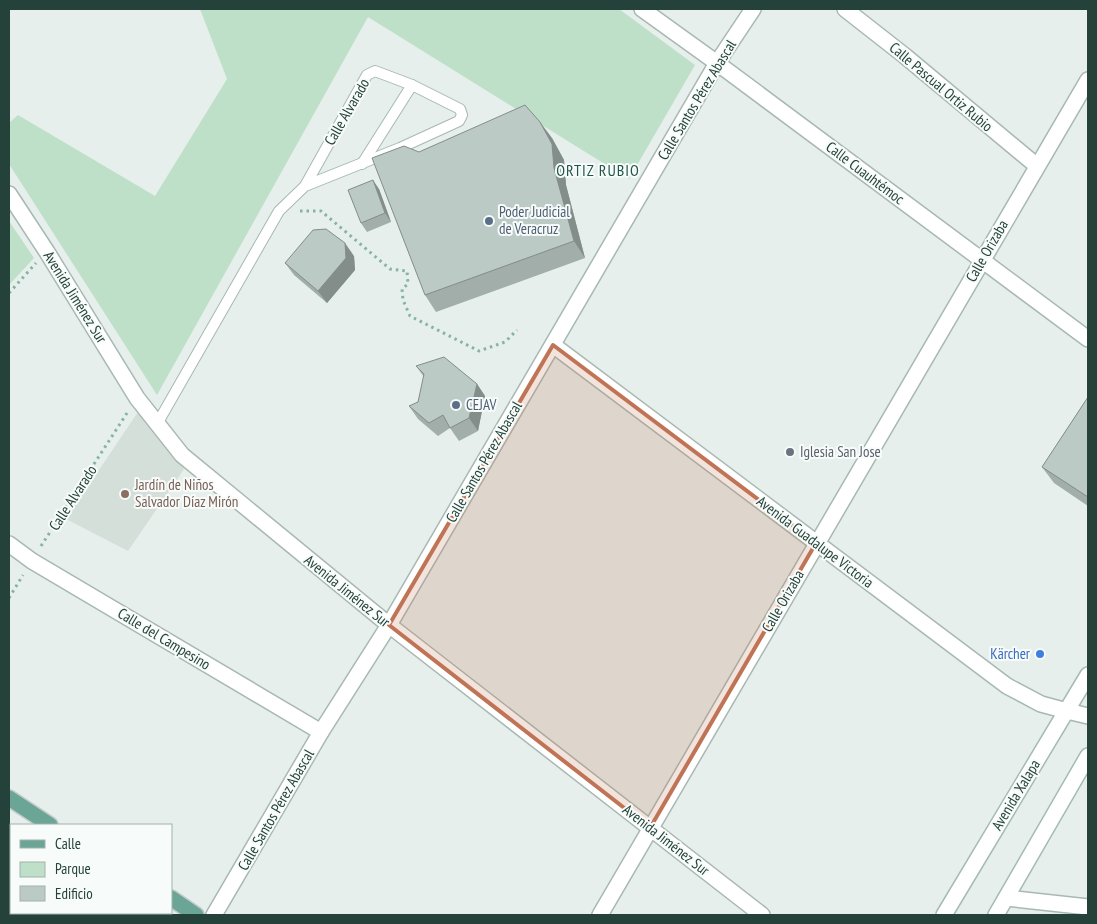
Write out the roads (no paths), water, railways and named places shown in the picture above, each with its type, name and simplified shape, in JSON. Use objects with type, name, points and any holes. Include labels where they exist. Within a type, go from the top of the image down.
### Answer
[{"type":"main road","points":[[9,798],[48,824]]},
{"type":"main road","points":[[172,899],[196,915]]},
{"type":"street","name":"Calle Cuauhtémoc","points":[[642,9],[1088,339]]},
{"type":"street","name":"Calle Santos Pérez Abascal","points":[[214,915],[321,732],[389,625],[717,63],[753,9]]},
{"type":"street","name":"Calle Pascual Ortiz Rubio","points":[[845,9],[905,56],[1037,166]]},
{"type":"street","name":"Calle Orizaba","points":[[600,915],[1088,80]]},
{"type":"street","name":"Avenida Jiménez Sur","points":[[9,194],[137,398],[182,455],[389,625],[762,915]]},
{"type":"street","name":"Avenida Guadalupe Victoria","points":[[553,345],[1007,686],[1041,704],[1088,716]]},
{"type":"street","name":"Calle del Campesino","points":[[9,544],[32,561],[321,732]]},
{"type":"street","name":"Avenida Xalapa","points":[[944,915],[1088,675]]},
{"type":"street","points":[[996,915],[1088,756]]},
{"type":"street","points":[[1006,898],[1088,907]]},
{"type":"lane","name":"Calle Alvarado","points":[[156,424],[279,211],[305,186],[367,75],[375,71],[412,84],[460,109],[462,115],[459,121],[362,164],[305,186]]},
{"type":"lane","points":[[362,164],[412,84]]},
{"type":"place","name":"Poder Judicial de Veracruz","points":[[489,221]]},
{"type":"place","name":"CEJAV","points":[[456,405]]},
{"type":"place","name":"Iglesia San Jose","points":[[790,452]]},
{"type":"place","name":"Jardín de Niños Salvador Díaz Mirón","points":[[125,494]]},
{"type":"place","name":"Kärcher","points":[[1040,654]]},
{"type":"district","name":"ORTIZ RUBIO","points":[[598,170]]}]
